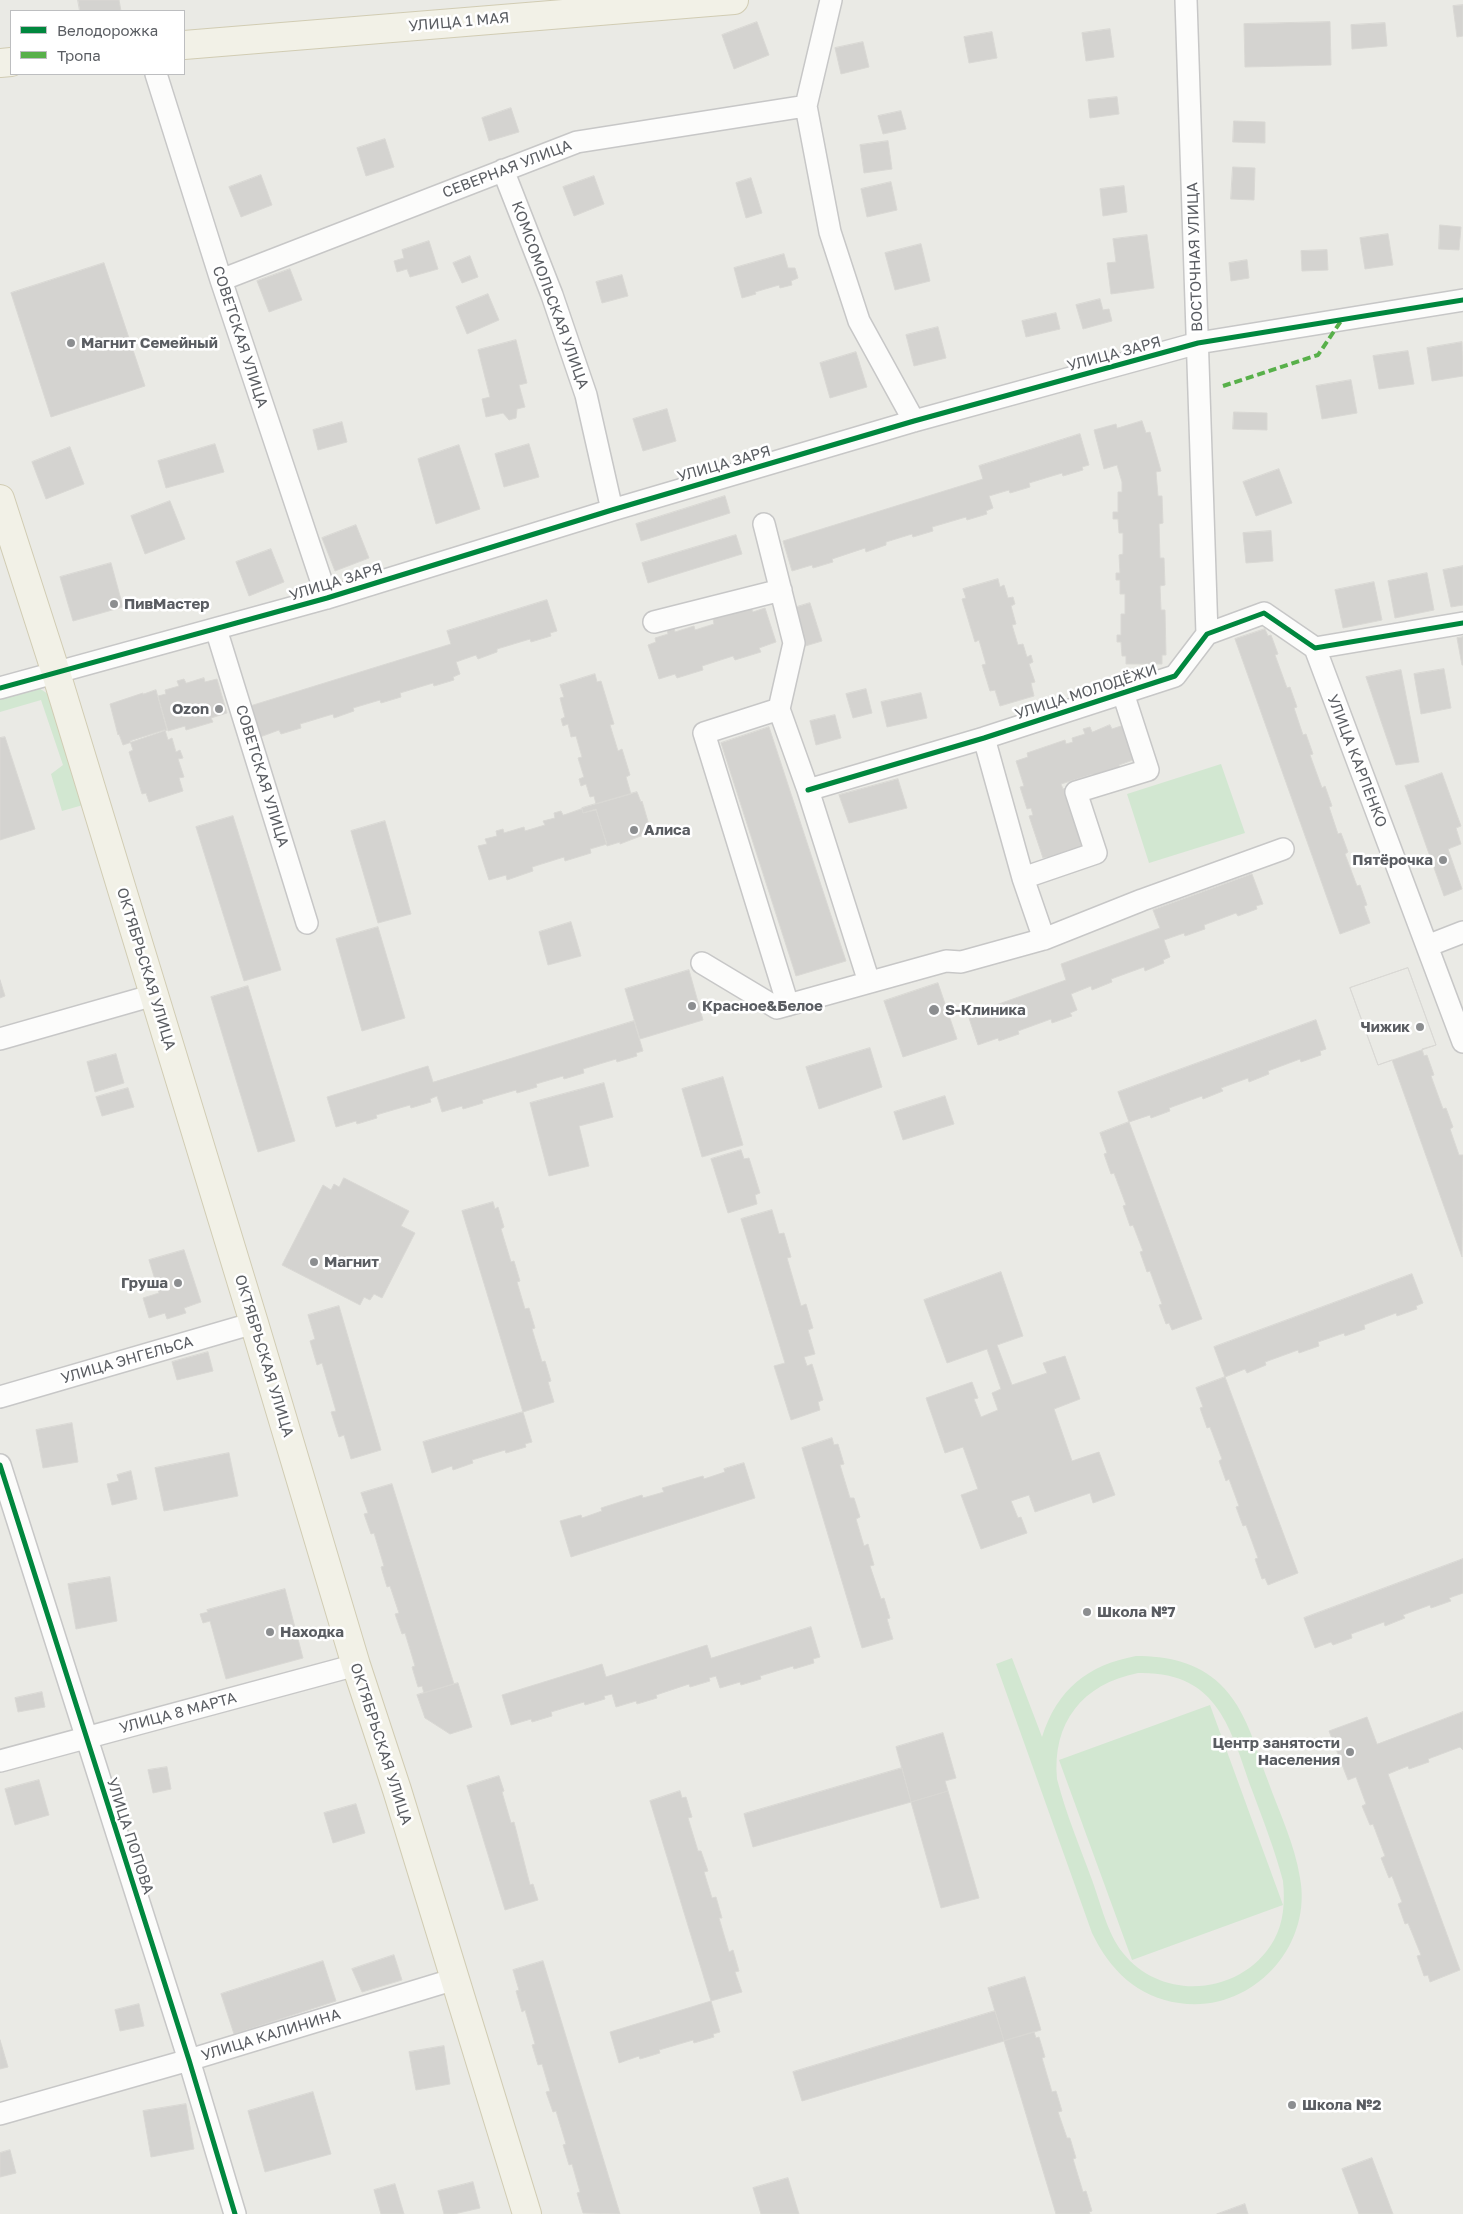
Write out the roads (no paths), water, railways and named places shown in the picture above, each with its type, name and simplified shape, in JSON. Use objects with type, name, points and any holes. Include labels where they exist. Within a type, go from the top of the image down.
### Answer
[{"type":"main road","name":"УЛИЦА 1 МАЯ","points":[[185,45],[734,0]]},
{"type":"main road","name":"ОКТЯБРЬСКАЯ УЛИЦА","points":[[0,499],[56,674],[356,1665],[527,2214]]},
{"type":"street","points":[[831,0],[806,106],[830,232],[859,321],[914,421]]},
{"type":"street","name":"ВОСТОЧНАЯ УЛИЦА","points":[[1186,0],[1207,634]]},
{"type":"street","name":"СОВЕТСКАЯ УЛИЦА","points":[[156,75],[221,280],[327,598]]},
{"type":"street","name":"СЕВЕРНАЯ УЛИЦА","points":[[221,280],[577,142],[806,106]]},
{"type":"street","name":"КОМСОМОЛЬСКАЯ УЛИЦА","points":[[503,170],[552,295],[586,395],[612,510]]},
{"type":"street","name":"УЛИЦА ЗАРЯ","points":[[0,688],[327,598],[612,510],[914,421],[1198,344],[1463,300]]},
{"type":"street","points":[[764,524],[794,643],[779,709],[808,790],[869,982]]},
{"type":"street","points":[[654,622],[781,590]]},
{"type":"street","points":[[1207,634],[1264,613],[1315,648],[1463,623]]},
{"type":"street","name":"СОВЕТСКАЯ УЛИЦА","points":[[216,629],[307,923]]},
{"type":"street","name":"УЛИЦА МОЛОДЁЖИ","points":[[808,790],[984,738],[1175,676],[1207,634]]},
{"type":"street","name":"УЛИЦА КАРПЕНКО","points":[[1315,648],[1463,1042]]},
{"type":"street","points":[[1023,878],[1096,853],[1076,792],[1148,770],[1123,693]]},
{"type":"street","points":[[779,709],[704,733],[788,1005]]},
{"type":"street","points":[[984,738],[1023,878],[1044,939]]},
{"type":"street","points":[[702,963],[777,1008],[946,961],[961,962],[1044,939],[1142,900],[1283,849]]},
{"type":"street","points":[[1427,946],[1463,932]]},
{"type":"street","points":[[0,1039],[154,995]]},
{"type":"street","name":"УЛИЦА ЭНГЕЛЬСА","points":[[0,1396],[254,1323]]},
{"type":"street","name":"УЛИЦА ПОПОВА","points":[[0,1465],[85,1738],[189,2060],[235,2214]]},
{"type":"street","name":"УЛИЦА 8 МАРТА","points":[[0,1761],[356,1665]]},
{"type":"street","name":"УЛИЦА КАЛИНИНА","points":[[0,2114],[189,2060],[455,1979]]},
{"type":"place","name":"Магнит Семейный","points":[[71,343]]},
{"type":"place","name":"ПивМастер","points":[[114,604]]},
{"type":"place","name":"Ozon","points":[[219,709]]},
{"type":"place","name":"Алиса","points":[[634,830]]},
{"type":"place","name":"Пятёрочка","points":[[1443,860]]},
{"type":"place","name":"Красное&Белое","points":[[692,1006]]},
{"type":"place","name":"S-Клиника","points":[[934,1010]]},
{"type":"place","name":"Чижик","points":[[1420,1027]]},
{"type":"place","name":"Магнит","points":[[314,1262]]},
{"type":"place","name":"Груша","points":[[178,1283]]},
{"type":"place","name":"Школа №7","points":[[1087,1612]]},
{"type":"place","name":"Находка","points":[[270,1632]]},
{"type":"place","name":"Центр занятости Населения","points":[[1350,1752]]},
{"type":"place","name":"Школа №2","points":[[1292,2105]]}]
